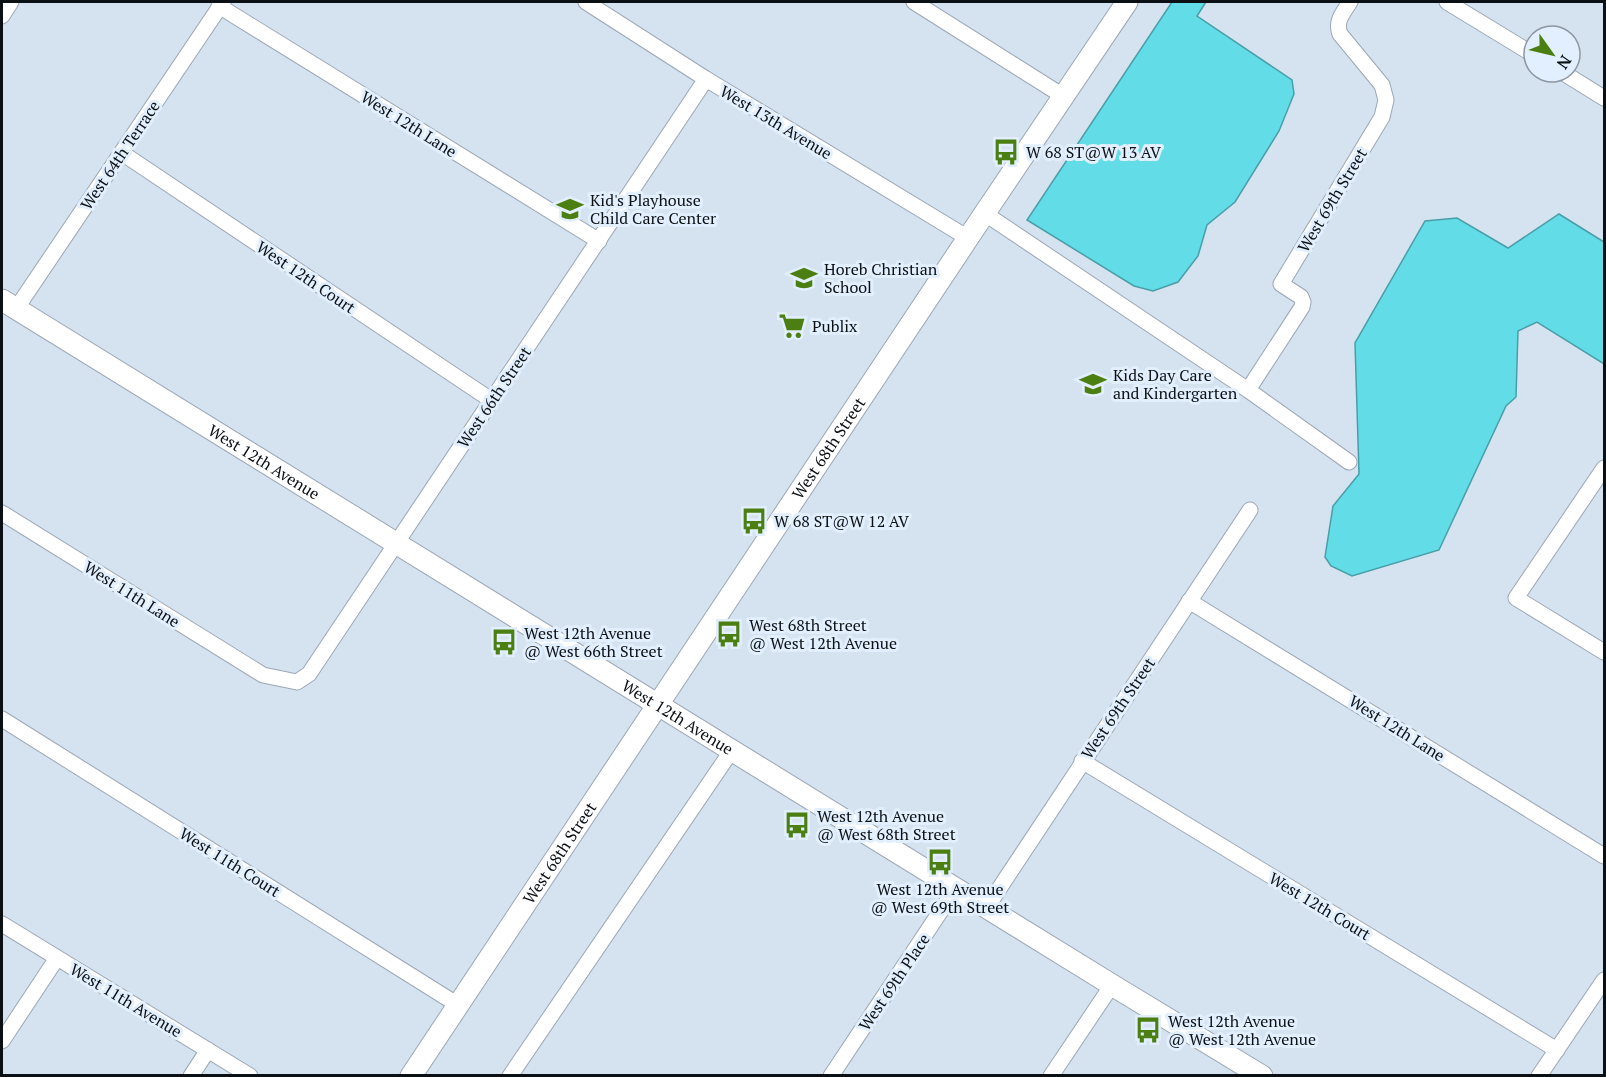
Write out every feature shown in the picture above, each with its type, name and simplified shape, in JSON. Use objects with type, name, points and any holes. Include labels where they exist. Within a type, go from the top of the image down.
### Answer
[{"type":"main road","name":"West 68th Street","points":[[411,1076],[984,213],[1127,2]]},
{"type":"main road","name":"West 12th Avenue","points":[[9,304],[1262,1076]]},
{"type":"street","points":[[2,16],[11,2]]},
{"type":"street","name":"West 13th Avenue","points":[[586,2],[706,79],[968,238]]},
{"type":"street","points":[[914,2],[1063,96]]},
{"type":"street","name":"West 69th Street","points":[[1248,390],[1302,307],[1303,302],[1300,297],[1281,284],[1382,117],[1386,100],[1382,85],[1340,34],[1338,27],[1339,19],[1350,2]]},
{"type":"street","points":[[1446,2],[1522,48]]},
{"type":"street","name":"West 64th Terrace","points":[[9,304],[122,153],[221,4]]},
{"type":"street","name":"West 12th Lane","points":[[221,4],[599,242]]},
{"type":"street","name":"West 66th Street","points":[[263,675],[297,682],[309,674],[706,79]]},
{"type":"street","points":[[1582,84],[1605,98]]},
{"type":"street","name":"West 12th Court","points":[[122,153],[491,400]]},
{"type":"street","points":[[984,213],[1248,390],[1349,462]]},
{"type":"street","points":[[1605,468],[1516,598],[1605,652]]},
{"type":"street","name":"West 69th Street","points":[[987,908],[1250,510]]},
{"type":"street","name":"West 11th Lane","points":[[2,513],[263,675]]},
{"type":"street","name":"West 12th Lane","points":[[1190,601],[1605,856]]},
{"type":"street","name":"West 11th Court","points":[[2,719],[458,1005]]},
{"type":"street","points":[[510,1076],[732,750]]},
{"type":"street","name":"West 12th Court","points":[[1082,761],[1557,1050]]},
{"type":"street","name":"West 69th Place","points":[[831,1076],[956,888]]},
{"type":"street","name":"West 11th Avenue","points":[[2,924],[250,1076]]},
{"type":"street","points":[[2,1041],[57,958]]},
{"type":"street","points":[[1539,1076],[1605,980]]},
{"type":"street","points":[[1051,1076],[1112,985]]},
{"type":"street","points":[[191,1076],[208,1050]]},
{"type":"water","points":[[1172,2],[1206,2],[1197,16],[1292,80],[1294,94],[1279,131],[1235,202],[1207,225],[1198,256],[1178,282],[1153,291],[1134,286],[1027,220]]},
{"type":"water","points":[[1559,214],[1604,242],[1604,364],[1537,322],[1518,331],[1516,397],[1506,406],[1439,550],[1352,576],[1331,566],[1325,557],[1333,506],[1359,474],[1355,343],[1425,221],[1457,218],[1508,248]]},
{"type":"place","name":"W 68 ST@W 13 AV","points":[[1006,152]]},
{"type":"place","name":"Kid's Playhouse Child Care Center","points":[[570,209]]},
{"type":"place","name":"Horeb Christian School","points":[[804,278]]},
{"type":"place","name":"Publix","points":[[792,326]]},
{"type":"place","name":"Kids Day Care and Kindergarten","points":[[1093,384]]},
{"type":"place","name":"W 68 ST@W 12 AV","points":[[754,521]]},
{"type":"place","name":"West 68th Street @ West 12th Avenue","points":[[729,634]]},
{"type":"place","name":"West 12th Avenue @ West 66th Street","points":[[504,642]]},
{"type":"place","name":"West 12th Avenue @ West 68th Street","points":[[797,825]]},
{"type":"place","name":"West 12th Avenue @ West 69th Street","points":[[940,862]]},
{"type":"place","name":"West 12th Avenue @ West 12th Avenue","points":[[1148,1030]]}]
